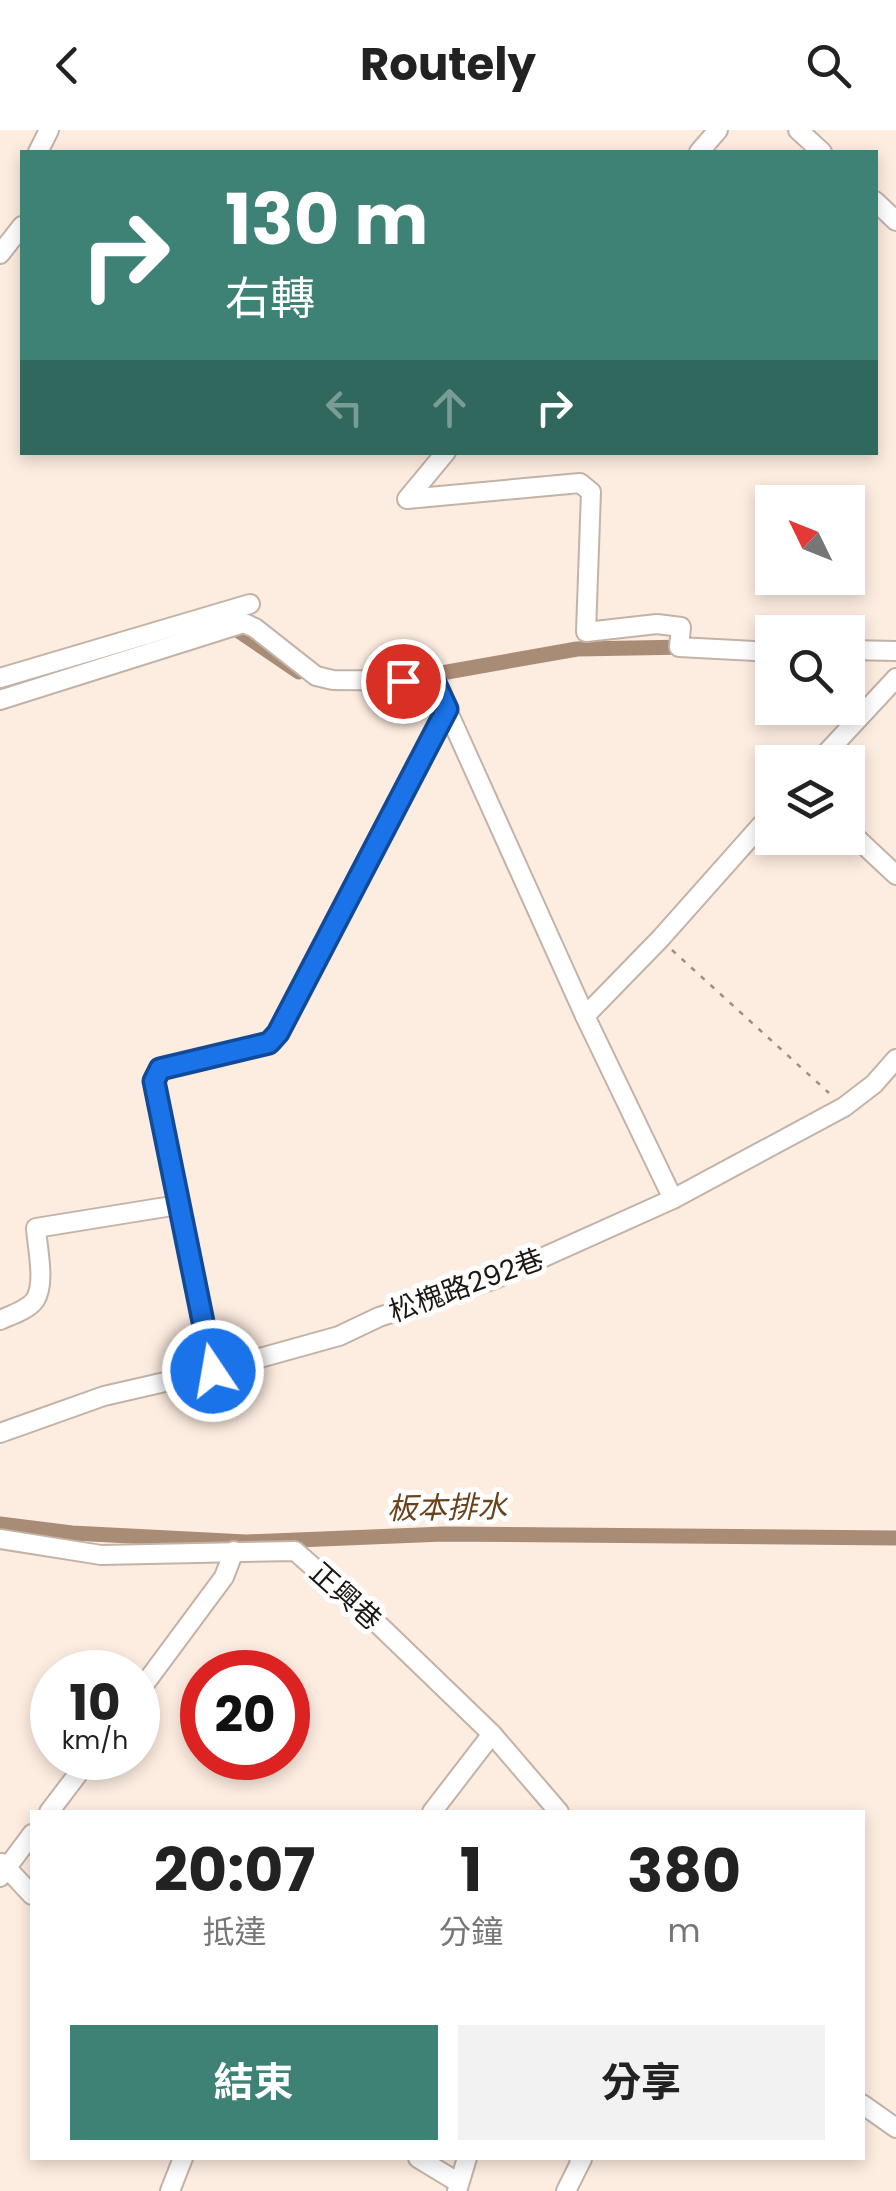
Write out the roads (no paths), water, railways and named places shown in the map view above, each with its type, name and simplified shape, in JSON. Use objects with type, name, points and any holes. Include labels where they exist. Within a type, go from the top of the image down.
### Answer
[{"type":"street","points":[[701,150],[718,130]]},
{"type":"street","points":[[798,130],[820,150]]},
{"type":"street","points":[[0,254],[20,229]]},
{"type":"street","points":[[443,455],[406,498],[580,483],[592,492],[586,632],[657,624],[681,627],[679,647],[755,651]]},
{"type":"street","points":[[0,678],[250,604]]},
{"type":"street","points":[[0,700],[244,623],[316,676],[333,680],[434,681],[584,1016],[673,1198]]},
{"type":"street","points":[[865,650],[896,650]]},
{"type":"street","points":[[834,745],[896,678]]},
{"type":"street","points":[[213,1371],[154,1081],[160,1069],[269,1043],[278,1033],[447,709]]},
{"type":"street","points":[[584,1016],[755,833]]},
{"type":"street","points":[[865,846],[896,876]]},
{"type":"street","name":"松槐路292巷","points":[[0,1433],[104,1396],[338,1336],[379,1317],[496,1279],[673,1198],[844,1107],[874,1084],[896,1058]]},
{"type":"street","points":[[0,1320],[26,1308],[36,1298],[36,1228],[178,1204]]},
{"type":"street","name":"正興巷","points":[[0,1539],[101,1556],[295,1551],[492,1734],[558,1810]]},
{"type":"street","points":[[160,1663],[224,1577],[234,1552]]},
{"type":"street","points":[[434,1810],[492,1734]]},
{"type":"street","points":[[51,1810],[73,1780]]},
{"type":"street","points":[[30,1836],[3,1869],[30,1894]]},
{"type":"street","points":[[865,2106],[896,2128]]},
{"type":"street","points":[[170,2191],[181,2160]]},
{"type":"street","points":[[421,2160],[458,2187],[466,2160]]},
{"type":"street","points":[[566,2191],[582,2160]]},
{"type":"waterway","points":[[227,623],[299,672]]},
{"type":"waterway","points":[[73,665],[162,640]]},
{"type":"waterway","points":[[419,677],[577,649],[689,647]]},
{"type":"waterway","name":"板本排水","points":[[0,1524],[72,1533],[246,1542],[444,1534],[896,1538]]}]
